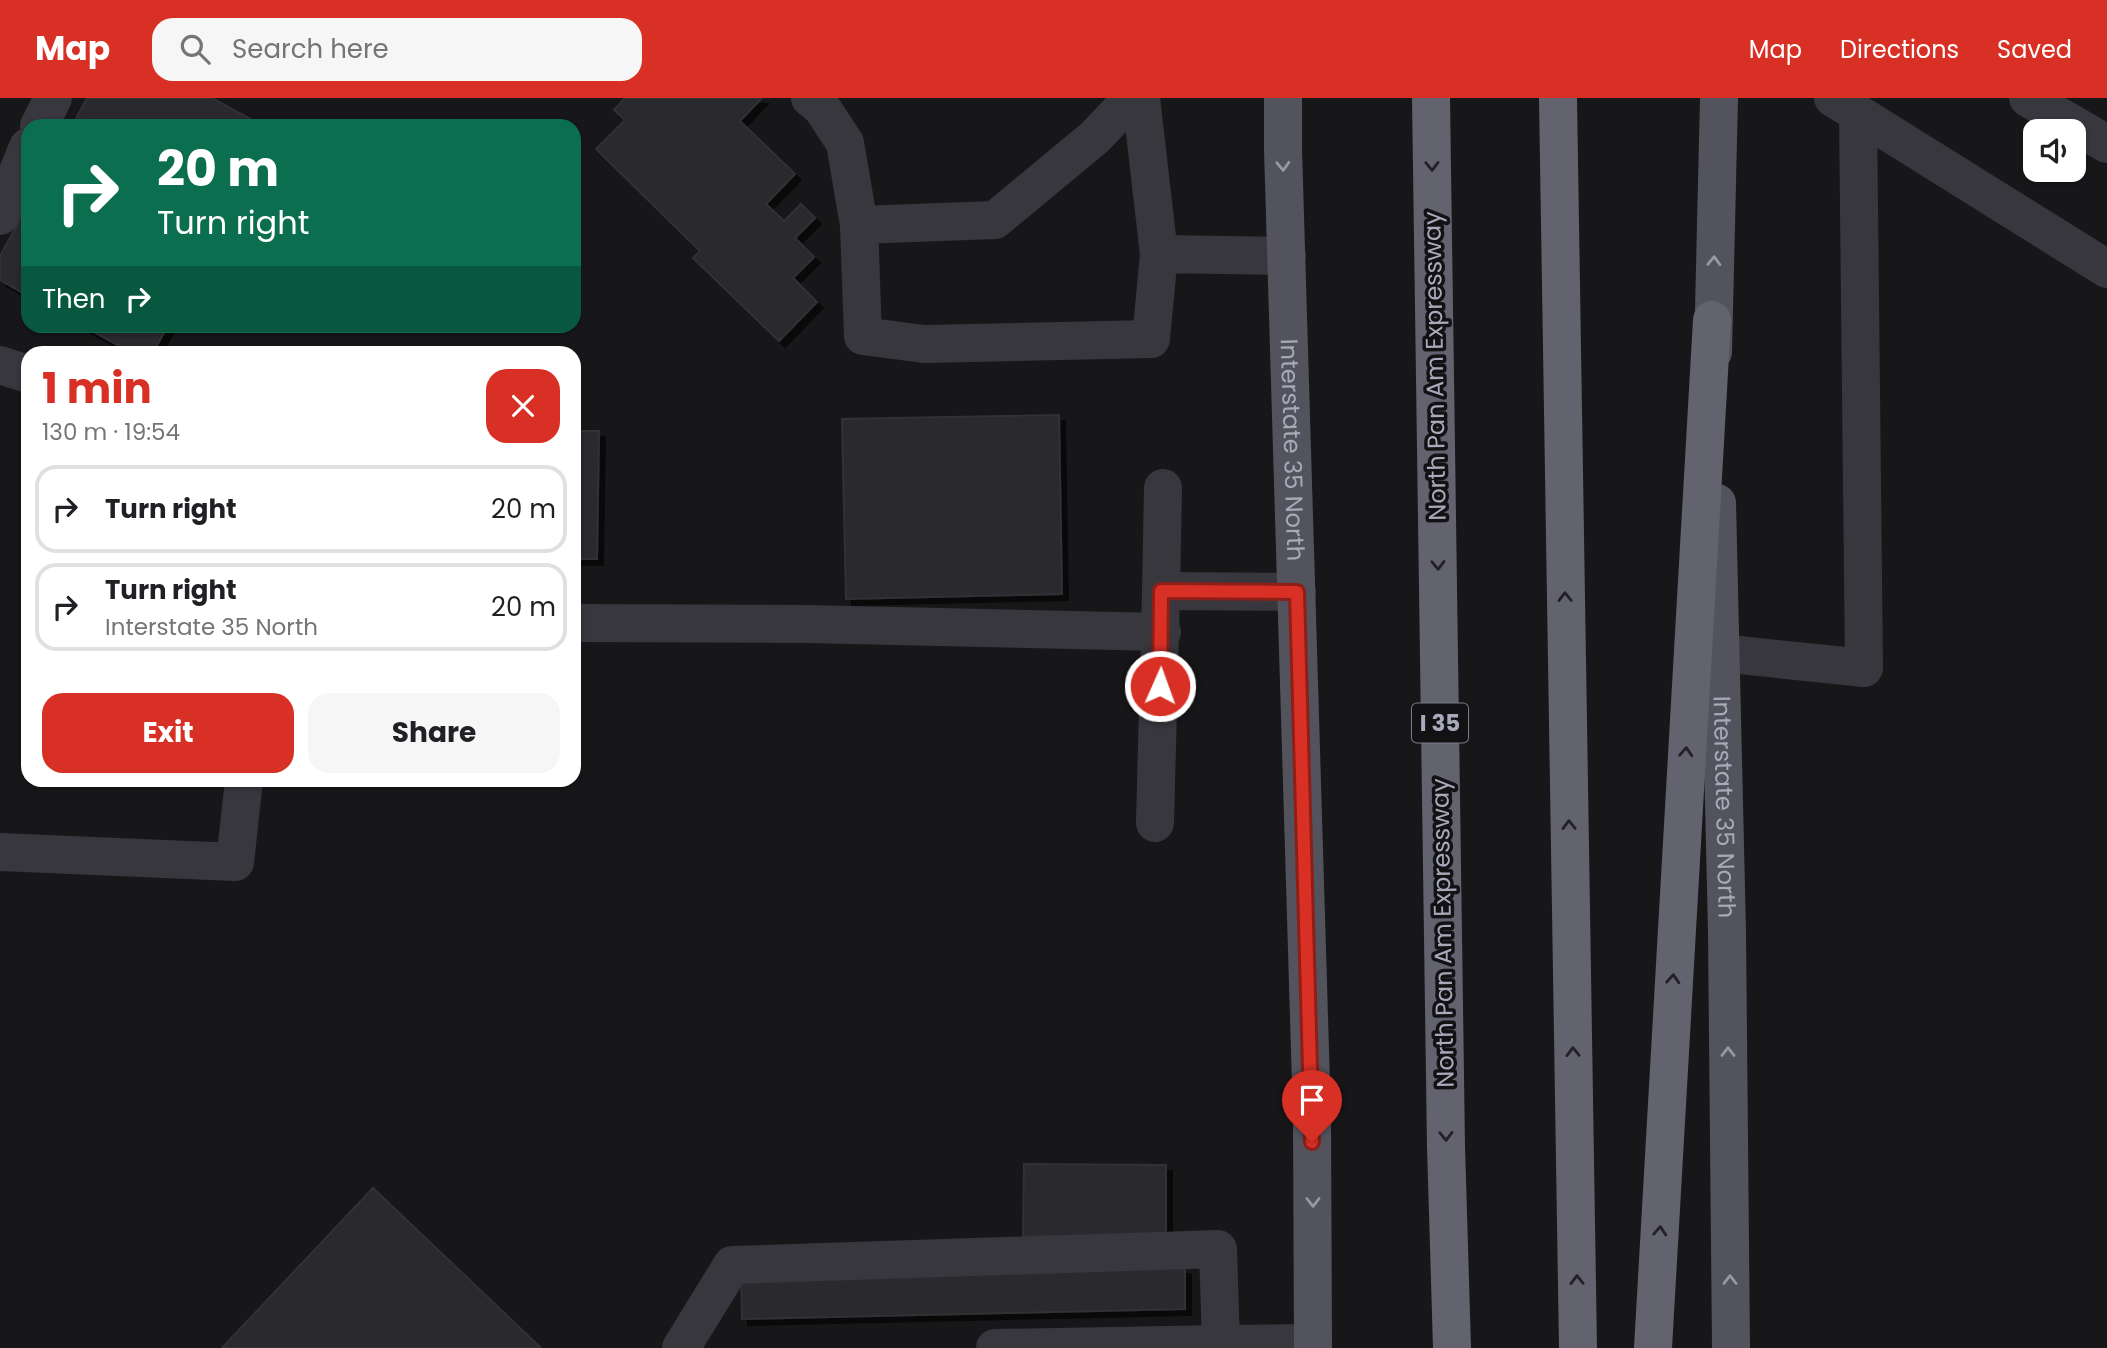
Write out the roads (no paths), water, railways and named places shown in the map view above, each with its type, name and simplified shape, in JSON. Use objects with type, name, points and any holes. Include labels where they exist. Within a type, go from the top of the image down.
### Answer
[{"type":"highway","name":"North Pan Am Expressway","points":[[1431,98],[1445,1118],[1452,1348]]},
{"type":"highway","points":[[1558,98],[1577,1348]]},
{"type":"highway","points":[[1653,1348],[1712,320]]},
{"type":"main road","name":"Interstate 35 North","points":[[1283,98],[1312,1117],[1313,1345]]},
{"type":"main road","name":"Interstate 35 North","points":[[1719,98],[1712,320],[1727,932],[1731,1348]]},
{"type":"lane","points":[[42,119],[53,98]]},
{"type":"lane","points":[[810,98],[821,108],[845,143],[859,225],[863,336],[924,344],[1151,339],[1159,254],[1142,98]]},
{"type":"lane","points":[[859,225],[995,220],[1095,137],[1132,98]]},
{"type":"lane","points":[[2028,98],[2107,144]]},
{"type":"lane","points":[[1845,106],[2107,270]]},
{"type":"lane","points":[[1720,653],[1864,668],[1845,106]]},
{"type":"lane","points":[[0,216],[21,164]]},
{"type":"lane","points":[[1159,254],[1287,256]]},
{"type":"lane","points":[[0,365],[21,372]]},
{"type":"lane","points":[[1155,823],[1162,632],[1163,488]]},
{"type":"lane","points":[[1161,591],[1297,592]]},
{"type":"lane","points":[[581,622],[1162,632]]},
{"type":"lane","points":[[0,852],[235,862],[243,787]]},
{"type":"lane","points":[[681,1348],[732,1265],[1218,1249],[1221,1346]]},
{"type":"lane","points":[[995,1348],[1313,1345]]}]
